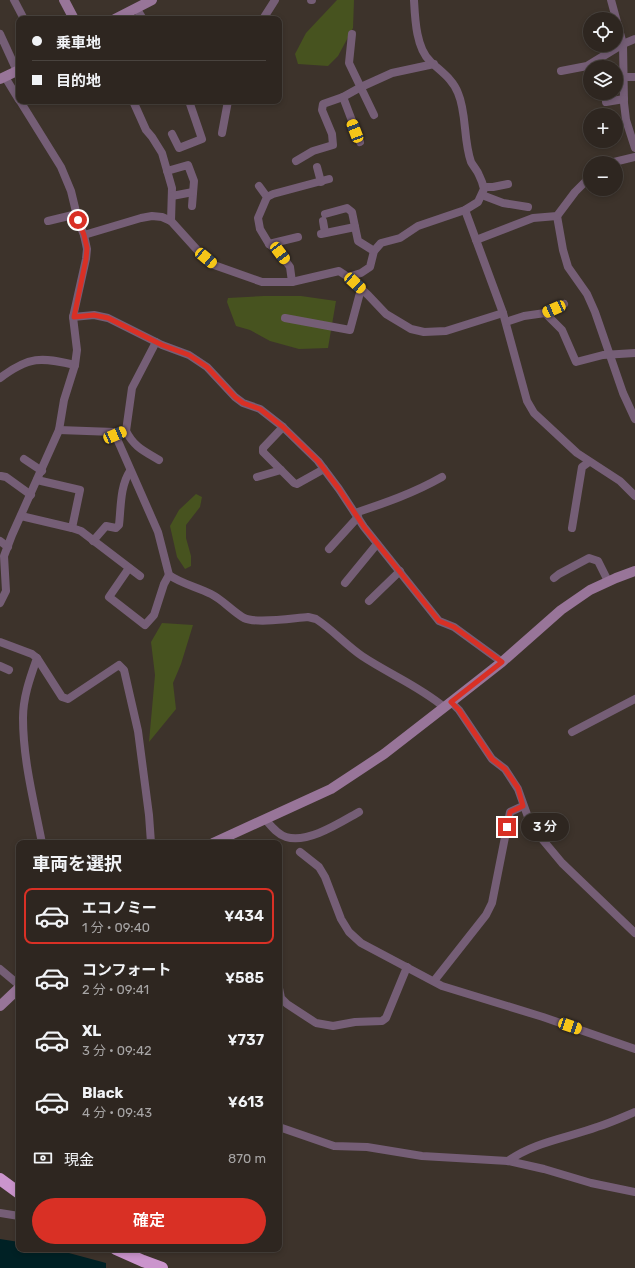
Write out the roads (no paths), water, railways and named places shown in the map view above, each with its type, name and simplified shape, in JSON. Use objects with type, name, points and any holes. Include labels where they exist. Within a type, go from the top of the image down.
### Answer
[{"type":"highway","points":[[0,1179],[16,1191]]},
{"type":"highway","points":[[123,1252],[162,1268]]},
{"type":"street","points":[[14,0],[22,16]]},
{"type":"street","points":[[64,0],[72,16]]},
{"type":"street","points":[[121,16],[152,0]]},
{"type":"street","points":[[265,16],[275,0]]},
{"type":"street","points":[[348,277],[361,273],[370,267],[374,251],[382,243],[400,238],[418,226],[465,210],[478,202],[483,191],[479,175],[471,162],[466,139],[462,106],[458,91],[449,79],[429,60],[424,53],[419,40],[414,0]]},
{"type":"street","points":[[611,0],[614,12]]},
{"type":"street","points":[[136,8],[141,16]]},
{"type":"street","points":[[0,34],[16,66]]},
{"type":"street","points":[[352,34],[349,63],[374,115]]},
{"type":"street","points":[[635,40],[623,44],[626,120],[632,133],[635,148]]},
{"type":"street","points":[[561,71],[587,66],[610,52]]},
{"type":"street","points":[[296,161],[313,151],[333,145],[332,134],[322,110],[323,104],[343,98],[360,87],[392,73],[434,64]]},
{"type":"street","points":[[16,71],[2,78],[16,96]]},
{"type":"street","points":[[624,77],[635,77]]},
{"type":"street","points":[[343,98],[360,142]]},
{"type":"street","points":[[606,102],[624,99]]},
{"type":"street","points":[[0,603],[6,591],[4,556],[60,430],[64,400],[75,365],[77,350],[74,317],[87,248],[76,214],[71,192],[61,167],[22,104]]},
{"type":"street","points":[[134,104],[146,130],[162,153],[172,188],[171,221]]},
{"type":"street","points":[[172,134],[179,148],[202,139],[190,104]]},
{"type":"street","points":[[222,133],[227,104]]},
{"type":"street","points":[[623,160],[635,157]]},
{"type":"street","points":[[167,171],[188,165],[194,181],[192,206]]},
{"type":"street","points":[[317,167],[321,182]]},
{"type":"street","points":[[292,282],[290,266],[280,253],[269,244],[260,229],[258,218],[267,197],[273,194],[330,179]]},
{"type":"street","points":[[483,191],[508,184]]},
{"type":"street","points":[[583,184],[557,216],[563,250],[568,267],[587,294],[623,393],[635,419]]},
{"type":"street","points":[[259,186],[267,197]]},
{"type":"street","points":[[483,191],[503,204],[528,207]]},
{"type":"street","points":[[172,196],[193,192]]},
{"type":"street","points":[[355,227],[323,233],[324,218],[347,208],[352,212],[358,241],[374,251]]},
{"type":"street","points":[[465,210],[506,322],[527,401],[530,407],[544,424],[577,453],[620,481],[635,496]]},
{"type":"street","points":[[48,221],[76,214]]},
{"type":"street","points":[[84,235],[152,216],[162,217],[171,221],[199,252],[214,264],[262,282],[292,282],[339,271],[362,289],[386,314],[411,329],[424,332],[446,331],[503,313]]},
{"type":"street","points":[[476,240],[533,218],[557,216]]},
{"type":"street","points":[[269,244],[298,237]]},
{"type":"street","points":[[285,318],[350,330],[362,289]]},
{"type":"street","points":[[506,322],[524,316],[545,313],[564,304]]},
{"type":"street","points":[[545,313],[562,330],[576,362],[610,354],[635,353]]},
{"type":"street","points":[[74,317],[94,315],[108,318],[156,342],[189,355],[207,367],[235,397],[243,403],[260,409],[283,427],[313,456],[324,469],[377,544],[439,621],[454,627],[502,662]]},
{"type":"street","points":[[156,342],[132,388],[126,431],[130,440],[136,447],[159,460]]},
{"type":"street","points":[[0,378],[15,366],[37,360],[53,360],[75,365]]},
{"type":"street","points":[[283,427],[263,448],[263,452],[294,483],[297,484],[324,469]]},
{"type":"street","points":[[60,430],[114,432],[158,532],[169,575],[177,581],[212,595],[235,613],[246,619],[255,621],[308,617],[316,619],[361,655],[387,672],[459,710],[492,759],[505,769],[518,788],[523,806],[533,827],[562,863],[635,933]]},
{"type":"street","points":[[115,435],[126,431]]},
{"type":"street","points":[[24,459],[42,471]]},
{"type":"street","points":[[572,528],[582,467],[589,462]]},
{"type":"street","points":[[257,477],[281,470]]},
{"type":"street","points":[[93,541],[106,526],[116,528],[119,525],[124,486],[126,477],[130,471]]},
{"type":"street","points":[[1,476],[6,477],[30,495]]},
{"type":"street","points":[[329,549],[356,515],[425,487],[442,477]]},
{"type":"street","points":[[37,480],[80,490],[72,528]]},
{"type":"street","points":[[21,516],[81,531],[140,576]]},
{"type":"street","points":[[0,540],[8,546]]},
{"type":"street","points":[[345,583],[377,544]]},
{"type":"street","points":[[554,578],[590,558],[598,561],[608,581]]},
{"type":"street","points":[[129,568],[109,597],[145,625],[154,614],[164,584],[169,575]]},
{"type":"street","points":[[369,601],[400,571]]},
{"type":"street","points":[[230,839],[265,819],[331,789],[384,754],[502,662],[561,610],[590,590],[608,581],[635,571]]},
{"type":"street","points":[[0,642],[32,654],[37,658],[62,697],[68,698],[119,665],[124,670],[138,731],[151,840]]},
{"type":"street","points":[[37,658],[28,686],[23,717],[26,759],[41,840]]},
{"type":"street","points":[[0,666],[9,670]]},
{"type":"street","points":[[572,732],[635,699]]},
{"type":"street","points":[[434,981],[486,915],[492,903],[510,812],[523,806]]},
{"type":"street","points":[[265,819],[279,834],[287,838],[297,838],[313,835],[359,812]]},
{"type":"street","points":[[300,852],[319,867],[326,877],[341,919],[349,932],[361,943],[442,986],[543,1017],[635,1049]]},
{"type":"street","points":[[282,998],[287,1004],[316,1023],[333,1026],[355,1022],[382,1021],[386,1018],[407,967]]},
{"type":"street","points":[[0,969],[16,984]]},
{"type":"street","points":[[0,1006],[16,990]]},
{"type":"street","points":[[508,1161],[517,1154],[545,1142],[598,1127],[635,1112]]},
{"type":"street","points":[[282,1128],[334,1146],[367,1148],[422,1156],[508,1161],[544,1169],[591,1183],[635,1192]]},
{"type":"street","points":[[0,1212],[16,1215]]},
{"type":"water","points":[[0,1239],[16,1242],[16,1252],[65,1252],[106,1263],[106,1268],[0,1268]]}]
